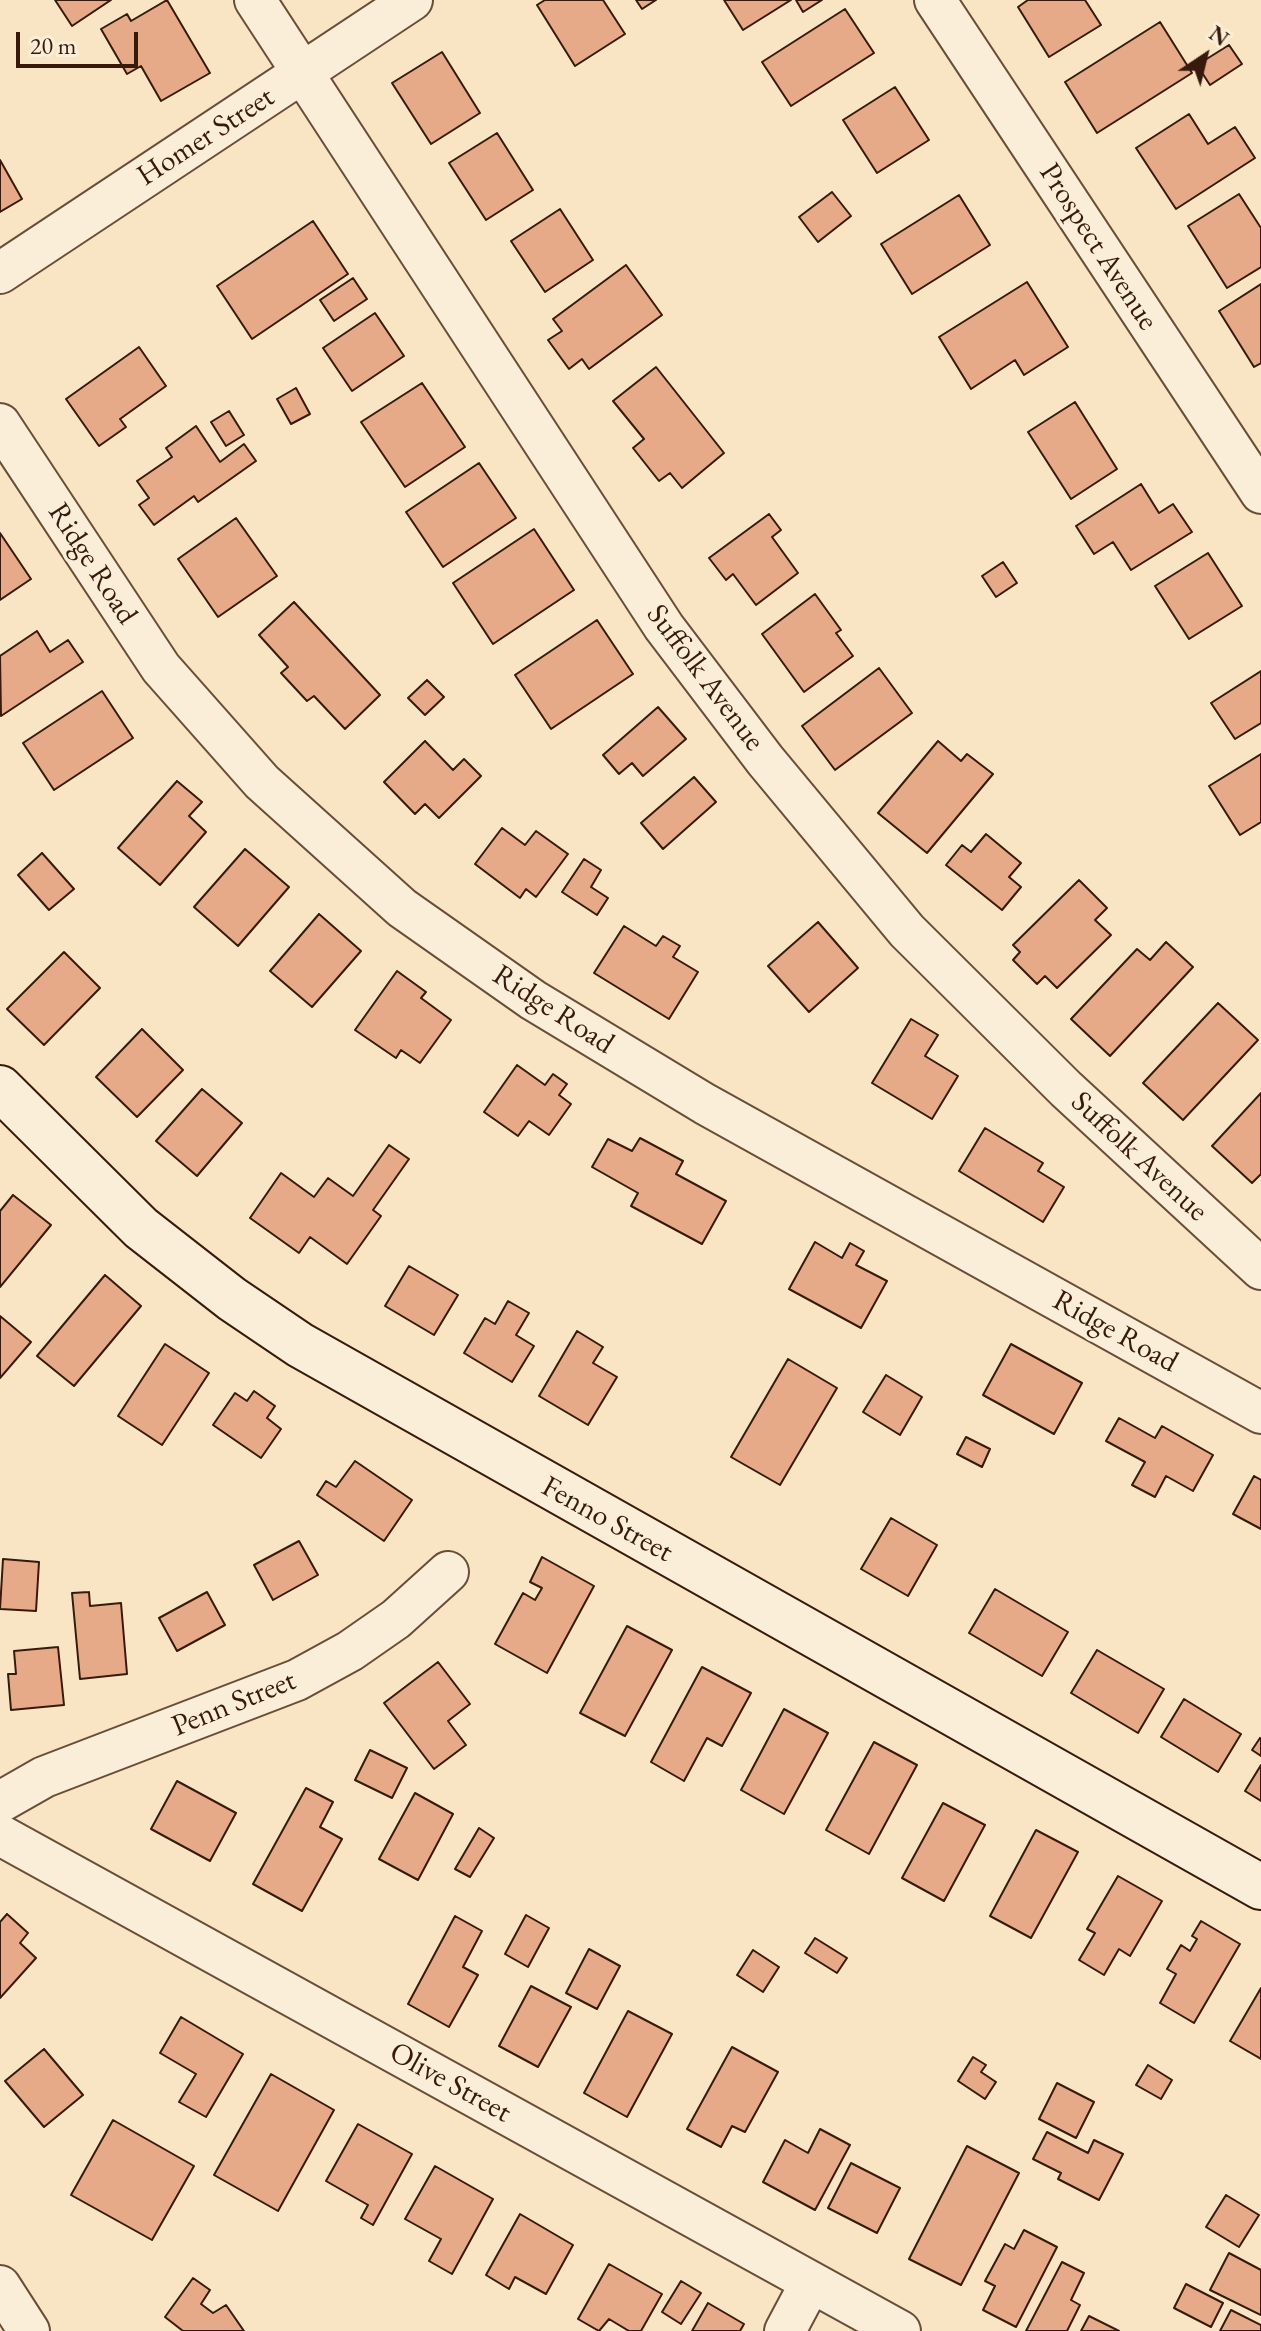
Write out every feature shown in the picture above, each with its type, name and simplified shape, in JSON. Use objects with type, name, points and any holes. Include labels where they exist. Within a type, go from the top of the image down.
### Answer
[{"type":"street","name":"Suffolk Avenue","points":[[255,0],[664,627],[765,760],[907,931],[1066,1089],[1261,1269]]},
{"type":"street","name":"Homer Street","points":[[0,273],[412,0]]},
{"type":"street","name":"Prospect Avenue","points":[[935,0],[1261,493]]},
{"type":"street","name":"Ridge Road","points":[[0,424],[161,668],[262,782],[402,908],[533,1000],[692,1096],[1261,1413]]},
{"type":"street","name":"Fenno Street","points":[[0,1088],[141,1228],[221,1292],[300,1345],[1261,1887]]},
{"type":"street","name":"Penn Street","points":[[0,1802],[44,1777],[297,1680],[350,1651],[396,1619],[448,1572]]},
{"type":"street","name":"Olive Street","points":[[0,1835],[900,2331]]},
{"type":"street","points":[[785,2331],[811,2282]]},
{"type":"street","points":[[1,2287],[29,2331]]},
{"type":"building","points":[[55,0],[111,0],[72,26]]},
{"type":"building","points":[[167,0],[210,73],[161,101],[141,66],[127,74],[101,29],[127,14],[131,21]]},
{"type":"building","points":[[545,0],[603,0],[625,34],[575,66],[537,5]]},
{"type":"building","points":[[636,0],[656,0],[642,9]]},
{"type":"building","points":[[724,0],[791,0],[743,30]]},
{"type":"building","points":[[796,0],[822,0],[803,12]]},
{"type":"building","points":[[1028,0],[1085,0],[1101,25],[1049,57],[1018,7]]},
{"type":"building","points":[[845,9],[874,53],[791,106],[762,62]]},
{"type":"building","points":[[1160,22],[1192,73],[1097,133],[1065,82]]},
{"type":"building","points":[[1229,45],[1242,64],[1210,85],[1197,65]]},
{"type":"building","points":[[442,52],[480,113],[431,144],[392,83]]},
{"type":"building","points":[[895,87],[929,140],[877,173],[843,120]]},
{"type":"building","points":[[1189,114],[1208,144],[1235,127],[1255,158],[1176,209],[1136,148]]},
{"type":"building","points":[[497,133],[533,190],[486,220],[449,163]]},
{"type":"building","points":[[0,160],[22,199],[0,212]]},
{"type":"building","points":[[832,192],[851,216],[818,242],[799,217]]},
{"type":"building","points":[[1239,194],[1261,228],[1261,267],[1227,288],[1188,226]]},
{"type":"building","points":[[959,195],[990,245],[912,294],[881,244]]},
{"type":"building","points":[[560,209],[593,260],[545,292],[511,241]]},
{"type":"building","points":[[313,221],[348,274],[252,339],[217,286]]},
{"type":"building","points":[[626,265],[662,315],[589,369],[582,359],[569,369],[548,340],[562,331],[553,319]]},
{"type":"building","points":[[353,278],[367,299],[334,321],[320,300]]},
{"type":"building","points":[[1027,282],[1068,347],[1024,375],[1015,360],[971,389],[939,337]]},
{"type":"building","points":[[1261,284],[1261,363],[1254,367],[1219,311]]},
{"type":"building","points":[[375,313],[404,356],[352,391],[323,348]]},
{"type":"building","points":[[139,347],[166,386],[120,419],[126,427],[99,446],[66,399]]},
{"type":"building","points":[[656,367],[724,453],[682,488],[670,473],[659,481],[633,448],[644,439],[613,401]]},
{"type":"building","points":[[422,383],[465,447],[405,487],[361,422]]},
{"type":"building","points":[[296,388],[310,414],[291,424],[277,399]]},
{"type":"building","points":[[1075,402],[1117,469],[1071,499],[1028,432]]},
{"type":"building","points":[[229,411],[244,435],[226,446],[211,422]]},
{"type":"building","points":[[196,426],[220,462],[244,444],[256,461],[198,502],[194,496],[154,525],[139,505],[149,498],[137,481],[172,457],[166,448]]},
{"type":"building","points":[[479,463],[516,518],[443,567],[406,512]]},
{"type":"building","points":[[1141,484],[1159,513],[1173,504],[1192,532],[1131,570],[1113,542],[1094,554],[1076,526]]},
{"type":"building","points":[[769,514],[781,530],[772,537],[798,573],[756,605],[733,574],[726,580],[709,558]]},
{"type":"building","points":[[236,518],[277,576],[218,617],[178,559]]},
{"type":"building","points":[[534,529],[574,590],[493,644],[453,583]]},
{"type":"building","points":[[0,533],[31,579],[0,600]]},
{"type":"building","points":[[1208,553],[1242,606],[1189,639],[1155,586]]},
{"type":"building","points":[[1003,562],[1017,583],[996,597],[982,576]]},
{"type":"building","points":[[815,594],[841,630],[836,633],[853,656],[804,692],[762,634]]},
{"type":"building","points":[[294,602],[380,695],[345,729],[314,696],[307,701],[281,673],[288,667],[259,635]]},
{"type":"building","points":[[597,620],[633,674],[551,729],[515,675]]},
{"type":"building","points":[[37,631],[50,652],[68,640],[83,662],[1,716],[0,656]]},
{"type":"building","points":[[879,668],[912,713],[835,770],[802,726]]},
{"type":"building","points":[[1261,671],[1261,723],[1235,739],[1211,703]]},
{"type":"building","points":[[427,680],[444,697],[425,715],[408,698]]},
{"type":"building","points":[[102,691],[133,738],[54,790],[23,743]]},
{"type":"building","points":[[658,707],[686,739],[643,776],[632,763],[619,774],[603,755]]},
{"type":"building","points":[[425,741],[453,770],[464,759],[481,776],[439,818],[425,804],[415,814],[384,782]]},
{"type":"building","points":[[938,741],[961,761],[967,754],[993,774],[927,853],[878,813]]},
{"type":"building","points":[[1261,754],[1261,822],[1240,835],[1209,786]]},
{"type":"building","points":[[694,777],[716,802],[663,849],[641,823]]},
{"type":"building","points":[[177,781],[202,802],[189,816],[206,832],[160,885],[118,848]]},
{"type":"building","points":[[502,828],[525,845],[536,831],[568,854],[536,897],[526,889],[520,898],[475,864]]},
{"type":"building","points":[[986,834],[1021,863],[1009,877],[1021,887],[1002,910],[946,865],[962,845],[971,852]]},
{"type":"building","points":[[245,849],[289,887],[238,946],[194,907]]},
{"type":"building","points":[[42,853],[74,889],[49,910],[18,875]]},
{"type":"building","points":[[584,859],[601,870],[591,887],[608,898],[597,915],[562,892]]},
{"type":"building","points":[[1079,880],[1107,908],[1095,920],[1111,935],[1057,988],[1045,976],[1037,984],[1013,960],[1020,952],[1013,945]]},
{"type":"building","points":[[319,914],[361,951],[312,1007],[270,971]]},
{"type":"building","points":[[818,922],[858,968],[809,1012],[768,966]]},
{"type":"building","points":[[624,926],[656,946],[663,936],[680,946],[673,957],[698,972],[669,1019],[594,973]]},
{"type":"building","points":[[1166,942],[1193,967],[1110,1056],[1071,1019],[1137,949],[1150,960]]},
{"type":"building","points":[[64,952],[100,988],[44,1045],[7,1009]]},
{"type":"building","points":[[397,971],[426,992],[421,998],[451,1020],[420,1063],[401,1050],[396,1058],[355,1030]]},
{"type":"building","points":[[1218,1003],[1258,1040],[1183,1120],[1143,1083]]},
{"type":"building","points":[[911,1019],[938,1035],[925,1056],[958,1076],[932,1119],[872,1083]]},
{"type":"building","points":[[142,1029],[183,1070],[137,1117],[96,1077]]},
{"type":"building","points":[[517,1065],[545,1085],[553,1074],[567,1084],[559,1095],[571,1104],[549,1135],[529,1121],[518,1136],[484,1112]]},
{"type":"building","points":[[202,1089],[242,1123],[197,1176],[156,1141]]},
{"type":"building","points":[[1261,1093],[1261,1174],[1252,1183],[1212,1146]]},
{"type":"building","points":[[985,1128],[1043,1163],[1038,1171],[1064,1187],[1043,1222],[959,1171]]},
{"type":"building","points":[[640,1138],[683,1161],[676,1174],[726,1201],[702,1244],[631,1206],[638,1193],[592,1167],[608,1139],[632,1151]]},
{"type":"building","points":[[389,1145],[409,1159],[373,1210],[381,1216],[347,1264],[310,1237],[299,1253],[250,1218],[281,1173],[314,1197],[328,1178],[353,1196]]},
{"type":"building","points":[[13,1195],[51,1225],[0,1287],[0,1211]]},
{"type":"building","points":[[815,1242],[842,1258],[850,1243],[864,1251],[856,1265],[887,1281],[861,1328],[789,1289]]},
{"type":"building","points":[[409,1266],[458,1295],[434,1335],[385,1306]]},
{"type":"building","points":[[105,1275],[141,1306],[74,1386],[37,1356]]},
{"type":"building","points":[[508,1301],[529,1313],[516,1335],[534,1346],[512,1382],[464,1353],[485,1318],[495,1324]]},
{"type":"building","points":[[0,1316],[31,1342],[0,1378]]},
{"type":"building","points":[[577,1331],[603,1347],[593,1363],[617,1377],[588,1425],[539,1396]]},
{"type":"building","points":[[165,1344],[209,1373],[162,1445],[118,1416]]},
{"type":"building","points":[[1011,1344],[1082,1383],[1054,1434],[983,1395]]},
{"type":"building","points":[[788,1359],[837,1388],[780,1485],[731,1457]]},
{"type":"building","points":[[886,1375],[922,1397],[900,1435],[863,1412]]},
{"type":"building","points":[[254,1391],[275,1406],[267,1418],[281,1429],[261,1458],[213,1425],[235,1393],[247,1401]]},
{"type":"building","points":[[1119,1418],[1155,1438],[1162,1426],[1213,1455],[1193,1491],[1166,1476],[1155,1497],[1132,1485],[1145,1462],[1106,1441]]},
{"type":"building","points":[[966,1437],[990,1449],[982,1467],[957,1454]]},
{"type":"building","points":[[355,1461],[412,1500],[384,1541],[317,1495],[326,1481],[336,1487]]},
{"type":"building","points":[[1254,1476],[1261,1480],[1261,1529],[1233,1514]]},
{"type":"building","points":[[891,1518],[937,1545],[908,1596],[861,1569]]},
{"type":"building","points":[[299,1541],[318,1575],[273,1600],[254,1565]]},
{"type":"building","points":[[542,1557],[594,1586],[547,1673],[495,1644],[523,1593],[535,1600],[542,1588],[530,1582]]},
{"type":"building","points":[[3,1559],[39,1562],[36,1611],[0,1609]]},
{"type":"building","points":[[995,1589],[1068,1632],[1042,1676],[969,1633]]},
{"type":"building","points":[[89,1592],[90,1606],[121,1603],[127,1674],[80,1679],[72,1593]]},
{"type":"building","points":[[207,1592],[225,1625],[177,1651],[159,1618]]},
{"type":"building","points":[[627,1626],[672,1650],[625,1736],[580,1713]]},
{"type":"building","points":[[58,1647],[64,1705],[11,1710],[8,1674],[16,1674],[14,1651]]},
{"type":"building","points":[[1097,1650],[1164,1689],[1138,1733],[1071,1693]]},
{"type":"building","points":[[438,1662],[470,1704],[448,1721],[466,1745],[434,1769],[384,1703]]},
{"type":"building","points":[[702,1667],[751,1693],[722,1746],[707,1738],[684,1781],[651,1762]]},
{"type":"building","points":[[1184,1699],[1241,1734],[1218,1772],[1161,1737]]},
{"type":"building","points":[[784,1709],[828,1733],[784,1814],[741,1790]]},
{"type":"building","points":[[1261,1739],[1261,1756],[1252,1750]]},
{"type":"building","points":[[874,1742],[917,1765],[869,1854],[826,1830]]},
{"type":"building","points":[[370,1750],[407,1768],[392,1798],[355,1780]]},
{"type":"building","points":[[1261,1765],[1261,1801],[1245,1791]]},
{"type":"building","points":[[177,1781],[236,1813],[210,1861],[151,1829]]},
{"type":"building","points":[[306,1788],[333,1802],[320,1827],[342,1839],[302,1911],[253,1884]]},
{"type":"building","points":[[415,1793],[453,1814],[418,1880],[379,1859]]},
{"type":"building","points":[[943,1803],[985,1825],[944,1901],[902,1878]]},
{"type":"building","points":[[479,1828],[494,1838],[470,1877],[455,1869]]},
{"type":"building","points":[[1036,1830],[1078,1852],[1031,1938],[990,1916]]},
{"type":"building","points":[[1118,1876],[1162,1901],[1130,1956],[1119,1949],[1104,1975],[1079,1960],[1095,1933],[1087,1929]]},
{"type":"building","points":[[7,1914],[28,1933],[20,1943],[36,1958],[0,1998],[0,1922]]},
{"type":"building","points":[[526,1915],[549,1928],[528,1967],[505,1954]]},
{"type":"building","points":[[455,1916],[482,1931],[463,1967],[478,1975],[449,2027],[408,2004]]},
{"type":"building","points":[[1201,1921],[1240,1944],[1194,2023],[1160,2003],[1176,1974],[1167,1969],[1181,1945],[1190,1951],[1197,1939],[1192,1936]]},
{"type":"building","points":[[815,1938],[847,1958],[837,1973],[805,1953]]},
{"type":"building","points":[[589,1949],[620,1966],[597,2009],[566,1993]]},
{"type":"building","points":[[753,1950],[779,1967],[763,1992],[737,1975]]},
{"type":"building","points":[[531,1986],[571,2007],[538,2067],[499,2046]]},
{"type":"building","points":[[1261,1988],[1261,2059],[1230,2041]]},
{"type":"building","points":[[628,2011],[672,2034],[627,2117],[584,2093]]},
{"type":"building","points":[[181,2017],[243,2054],[206,2117],[179,2102],[196,2074],[160,2053]]},
{"type":"building","points":[[732,2047],[778,2072],[745,2132],[732,2126],[721,2147],[687,2129]]},
{"type":"building","points":[[44,2049],[83,2095],[44,2127],[5,2081]]},
{"type":"building","points":[[973,2057],[986,2065],[981,2072],[996,2082],[985,2099],[958,2081]]},
{"type":"building","points":[[1148,2065],[1172,2080],[1161,2099],[1136,2085]]},
{"type":"building","points":[[271,2074],[334,2110],[278,2211],[214,2175]]},
{"type":"building","points":[[1057,2083],[1094,2102],[1076,2138],[1039,2119]]},
{"type":"building","points":[[113,2120],[194,2166],[152,2240],[71,2195]]},
{"type":"building","points":[[358,2124],[412,2154],[373,2225],[361,2218],[368,2205],[326,2181]]},
{"type":"building","points":[[820,2129],[850,2145],[815,2210],[763,2182],[785,2140],[808,2153]]},
{"type":"building","points":[[1047,2132],[1088,2153],[1094,2140],[1123,2154],[1099,2200],[1058,2179],[1061,2173],[1033,2159]]},
{"type":"building","points":[[967,2146],[1019,2173],[961,2285],[909,2259]]},
{"type":"building","points":[[851,2163],[900,2188],[877,2233],[828,2208]]},
{"type":"building","points":[[435,2166],[493,2199],[452,2274],[429,2261],[441,2239],[405,2219]]},
{"type":"building","points":[[1226,2195],[1259,2215],[1239,2247],[1206,2227]]},
{"type":"building","points":[[520,2214],[573,2245],[546,2294],[515,2277],[509,2289],[486,2275]]},
{"type":"building","points":[[1024,2230],[1057,2247],[1016,2327],[983,2310],[995,2286],[985,2281],[1005,2244],[1014,2249]]},
{"type":"building","points":[[1229,2253],[1261,2270],[1261,2315],[1210,2290]]},
{"type":"building","points":[[1062,2262],[1084,2273],[1071,2300],[1080,2305],[1067,2331],[1026,2331]]},
{"type":"building","points":[[609,2264],[662,2294],[641,2331],[629,2331],[609,2319],[599,2331],[578,2319]]},
{"type":"building","points":[[193,2278],[210,2290],[201,2304],[213,2313],[226,2305],[244,2331],[183,2331],[165,2317]]},
{"type":"building","points":[[681,2281],[701,2293],[681,2324],[662,2312]]},
{"type":"building","points":[[1186,2284],[1223,2303],[1211,2327],[1174,2308]]},
{"type":"building","points":[[708,2303],[744,2324],[740,2331],[692,2331]]},
{"type":"building","points":[[1231,2310],[1261,2325],[1261,2331],[1220,2331]]},
{"type":"building","points":[[1089,2316],[1119,2331],[1081,2331]]}]
